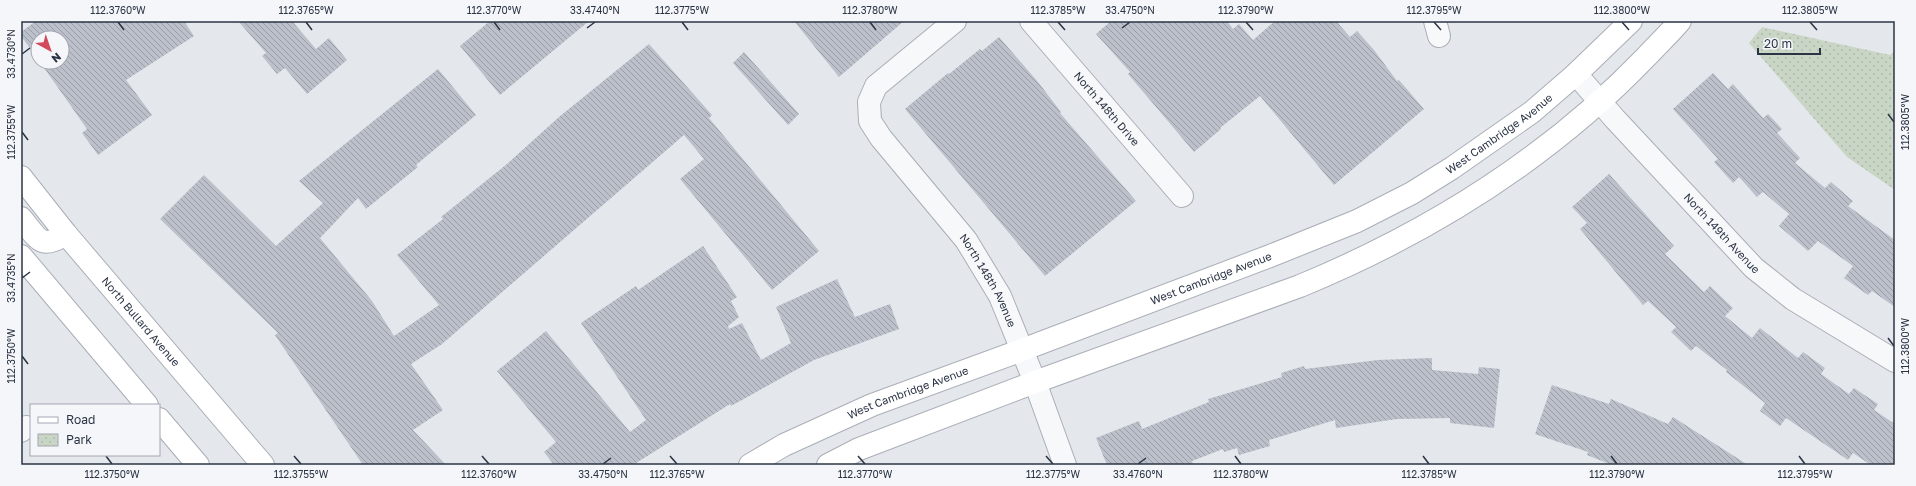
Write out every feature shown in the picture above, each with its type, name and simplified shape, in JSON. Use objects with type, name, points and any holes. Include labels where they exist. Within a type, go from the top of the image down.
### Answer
[{"type":"street","name":"North 148th Avenue","points":[[955,21],[876,86],[869,102],[870,121],[881,138],[966,240],[1000,296],[1035,382],[1065,465]]},
{"type":"street","name":"North 148th Drive","points":[[1031,21],[1182,196]]},
{"type":"street","name":"West Cambridge Avenue","points":[[750,465],[784,446],[872,405],[1270,256],[1357,221],[1412,193],[1452,168],[1532,112],[1576,74],[1630,21]]},
{"type":"street","points":[[828,465],[859,449],[1035,382],[1300,286],[1381,250],[1418,231],[1515,170],[1555,140],[1624,80],[1680,21]]},
{"type":"street","name":"North 149th Avenue","points":[[1576,74],[1600,102],[1754,268],[1793,299],[1895,361]]},
{"type":"street","name":"North Bullard Avenue","points":[[21,177],[66,234],[263,465]]},
{"type":"street","points":[[21,218],[40,240],[47,243],[55,241],[66,234]]},
{"type":"street","points":[[21,256],[146,404]]},
{"type":"street","points":[[160,420],[198,465]]},
{"type":"green space","points":[[1762,27],[1890,55],[1895,51],[1895,190],[1847,157],[1749,43]]},
{"type":"building","points":[[36,21],[184,21],[194,36],[126,80],[152,115],[98,155],[82,133],[87,129],[46,70],[70,70],[70,30],[30,30],[30,48],[21,36],[21,32]]},
{"type":"building","points":[[238,21],[292,21],[316,49],[329,38],[347,60],[307,94],[285,68],[277,74],[262,56],[266,53]]},
{"type":"building","points":[[490,21],[589,21],[500,95],[460,46]]},
{"type":"building","points":[[794,21],[904,21],[839,77]]},
{"type":"building","points":[[1111,21],[1227,21],[1233,29],[1239,24],[1253,40],[1275,21],[1336,21],[1350,37],[1357,31],[1374,50],[1397,81],[1399,80],[1424,109],[1334,185],[1260,96],[1220,128],[1221,129],[1194,152],[1128,74],[1130,72],[1096,34]]},
{"type":"building","points":[[999,37],[1038,82],[1061,112],[1060,113],[1136,201],[1045,276],[905,109],[948,73],[949,74],[980,49],[982,51]]},
{"type":"building","points":[[649,44],[712,115],[709,118],[819,251],[772,290],[680,179],[704,159],[684,135],[442,344],[411,364],[443,410],[413,430],[446,465],[363,465],[275,335],[278,333],[160,219],[204,175],[276,246],[323,203],[299,181],[438,69],[476,115],[416,165],[418,167],[366,209],[358,198],[320,238],[372,301],[394,336],[439,305],[397,255],[443,219],[441,217],[507,164],[559,117]]},
{"type":"building","points":[[744,52],[799,114],[788,125],[733,63]]},
{"type":"building","points":[[1713,73],[1728,89],[1733,84],[1763,118],[1768,114],[1782,129],[1777,133],[1800,158],[1795,163],[1825,188],[1831,182],[1853,201],[1848,206],[1895,240],[1895,307],[1872,291],[1868,295],[1844,278],[1853,266],[1818,241],[1808,251],[1779,226],[1789,214],[1763,192],[1757,197],[1739,177],[1733,183],[1714,162],[1718,159],[1673,109]]},
{"type":"building","points":[[1609,174],[1674,246],[1665,254],[1704,292],[1710,286],[1733,308],[1725,316],[1752,338],[1760,328],[1798,358],[1803,352],[1825,368],[1821,374],[1849,394],[1854,388],[1878,404],[1874,410],[1895,424],[1895,465],[1871,465],[1853,453],[1848,460],[1786,418],[1780,426],[1760,411],[1765,403],[1726,372],[1727,370],[1696,346],[1691,351],[1671,332],[1676,327],[1648,301],[1643,305],[1580,229],[1587,223],[1572,207]]},
{"type":"building","points":[[703,246],[737,297],[731,301],[739,317],[728,326],[729,329],[742,323],[761,360],[791,343],[776,307],[837,279],[855,317],[890,304],[899,329],[814,360],[731,406],[730,404],[633,465],[554,465],[544,452],[556,442],[497,371],[546,331],[630,432],[646,420],[581,323],[636,286],[638,290]]},
{"type":"building","points":[[1432,358],[1432,370],[1478,374],[1479,367],[1500,369],[1494,428],[1450,423],[1450,418],[1397,419],[1336,428],[1335,420],[1269,440],[1270,446],[1239,455],[1237,448],[1224,452],[1223,449],[1192,461],[1193,465],[1107,465],[1096,438],[1139,421],[1142,429],[1209,402],[1208,399],[1282,377],[1281,373],[1304,366],[1305,369],[1378,360]]},
{"type":"building","points":[[1552,385],[1609,404],[1611,399],[1668,424],[1673,417],[1748,465],[1612,465],[1587,455],[1588,452],[1535,434]]}]
